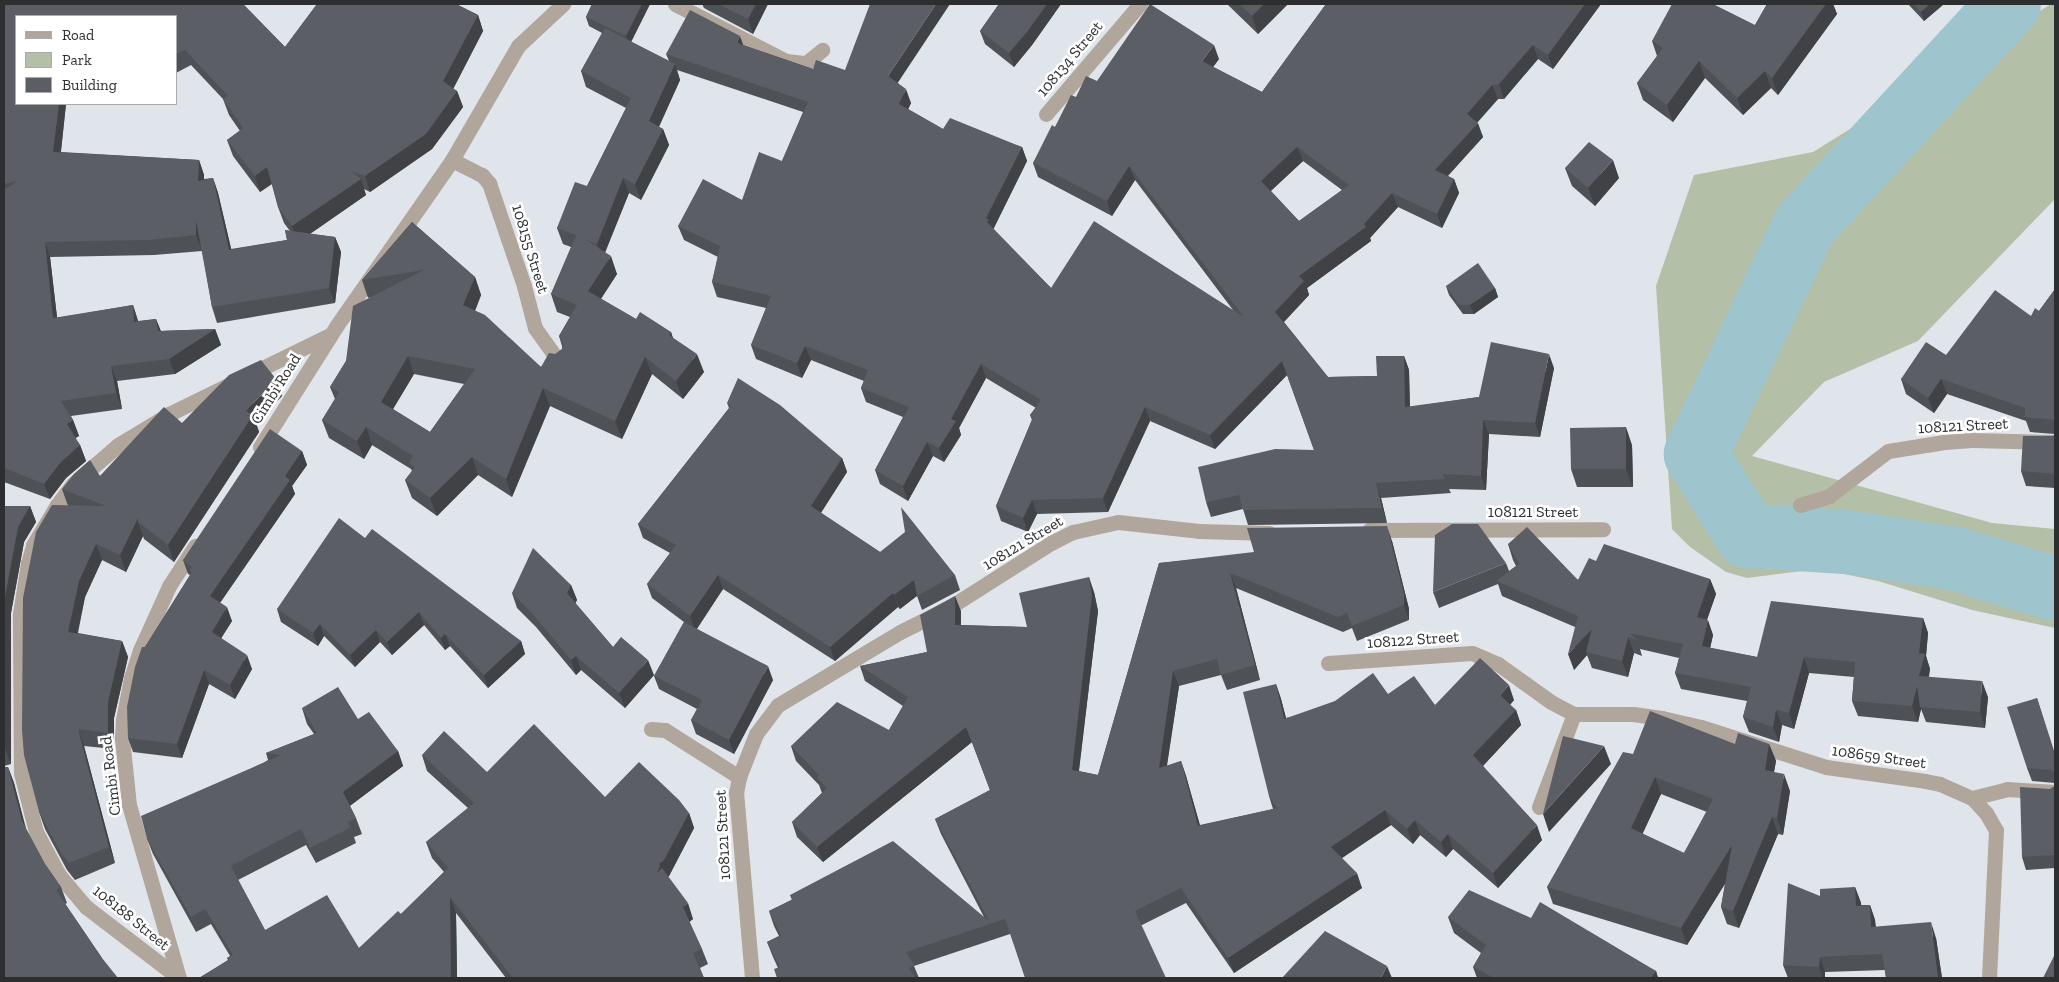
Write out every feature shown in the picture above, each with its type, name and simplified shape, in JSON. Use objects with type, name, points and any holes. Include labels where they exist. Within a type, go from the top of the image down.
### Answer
[{"type":"street","points":[[545,4],[548,19]]},
{"type":"street","name":"Cimbi Road","points":[[250,463],[330,335],[452,160],[518,46],[563,4]]},
{"type":"street","points":[[675,4],[786,61],[806,63],[822,50]]},
{"type":"street","name":"108134 Street","points":[[1046,114],[1140,4]]},
{"type":"street","name":"108155 Street","points":[[452,160],[482,175],[489,183],[521,276],[535,328],[560,363]]},
{"type":"street","name":"108188 Street","points":[[179,978],[86,907],[59,875],[36,832],[21,773],[20,614],[28,563],[33,545],[57,505],[79,479],[118,445],[169,414],[330,335]]},
{"type":"street","name":"108121 Street","points":[[1800,504],[1829,496],[1888,452],[1935,443],[1972,440],[2055,442]]},
{"type":"street","name":"108121 Street","points":[[752,978],[736,793],[738,777],[756,734],[778,705],[900,632],[957,603],[1066,535],[1118,522],[1208,532],[1287,533]]},
{"type":"street","name":"108121 Street","points":[[1351,531],[1603,529]]},
{"type":"street","name":"Cimbi Road","points":[[179,978],[130,805],[122,738],[123,720],[131,678],[155,613],[169,586],[201,536]]},
{"type":"street","name":"108122 Street","points":[[1328,663],[1472,653],[1498,664],[1551,702],[1574,714]]},
{"type":"street","points":[[1539,807],[1574,714]]},
{"type":"street","name":"108659 Street","points":[[1574,714],[1633,714],[1662,718],[1701,727],[1826,767],[1940,784],[1972,798],[1986,814],[1996,830],[1989,978]]},
{"type":"street","points":[[651,729],[665,730],[738,777]]},
{"type":"street","points":[[4,774],[21,773]]},
{"type":"street","points":[[1972,798],[2007,789],[2055,792]]},
{"type":"green space","points":[[2051,4],[2055,4],[2055,199],[1918,341],[1824,382],[1752,456],[1992,523],[2055,529],[2055,628],[1972,610],[1878,581],[1834,572],[1802,571],[1747,578],[1726,572],[1690,547],[1672,529],[1656,286],[1694,175],[1813,152]]},
{"type":"building","points":[[4,4],[243,4],[285,47],[317,4],[456,4],[478,15],[443,81],[457,91],[426,134],[365,176],[351,171],[361,179],[292,226],[278,207],[267,167],[255,176],[227,140],[243,128],[223,99],[228,96],[185,50],[178,53],[178,15],[15,15],[15,105],[59,105],[53,152],[199,160],[198,181],[213,178],[229,250],[287,240],[285,230],[335,237],[329,288],[212,307],[196,220],[196,235],[148,240],[45,242],[53,318],[133,305],[134,322],[156,319],[158,331],[215,329],[169,359],[111,366],[116,393],[61,401],[73,420],[67,424],[80,445],[60,463],[44,484],[4,468],[4,190],[18,181],[4,184]]},
{"type":"building","points":[[592,4],[642,4],[626,36],[586,17]]},
{"type":"building","points":[[718,4],[756,4],[748,19]]},
{"type":"building","points":[[870,4],[936,4],[888,76],[906,89],[899,104],[943,129],[950,118],[1022,147],[986,218],[989,220],[987,222],[1051,288],[1094,221],[1244,317],[1129,166],[1107,201],[1033,163],[1052,125],[1055,127],[1071,95],[1076,97],[1086,76],[1097,81],[1150,4],[1214,45],[1202,61],[1262,92],[1326,4],[1585,4],[1548,55],[1533,45],[1499,84],[1492,85],[1467,114],[1478,123],[1435,170],[1454,179],[1437,214],[1392,193],[1364,224],[1366,227],[1299,276],[1304,281],[1275,312],[1328,377],[1377,376],[1376,356],[1404,356],[1405,407],[1479,397],[1491,342],[1549,354],[1535,423],[1483,420],[1481,476],[1442,474],[1445,479],[1376,483],[1382,508],[1243,510],[1239,495],[1206,502],[1198,467],[1275,449],[1314,450],[1282,361],[1210,435],[1145,407],[1103,498],[1032,500],[1023,518],[996,506],[1033,417],[1030,415],[1041,400],[981,364],[951,419],[956,421],[939,448],[927,442],[903,486],[875,470],[909,407],[861,388],[868,370],[805,346],[797,363],[751,345],[771,296],[712,282],[720,246],[678,226],[703,179],[742,200],[759,152],[782,161],[808,102],[666,54],[690,10],[740,36],[737,43],[813,69],[816,60],[845,70]],"holes":[[[1297,147],[1349,185],[1299,221],[1261,181]]]},
{"type":"building","points":[[999,4],[1047,4],[1009,53],[980,31]]},
{"type":"building","points":[[1239,4],[1264,4],[1252,16]]},
{"type":"building","points":[[1672,4],[1713,4],[1755,25],[1767,4],[1826,4],[1772,78],[1765,71],[1737,98],[1699,61],[1667,105],[1637,83],[1663,48],[1652,41]]},
{"type":"building","points":[[1913,4],[1930,4],[1921,12]]},
{"type":"building","points":[[605,28],[675,64],[649,121],[663,129],[635,184],[623,178],[597,244],[581,238],[577,234],[557,228],[575,182],[587,186],[631,98],[581,71]]},
{"type":"building","points":[[1589,142],[1613,160],[1588,188],[1565,168]]},
{"type":"building","points":[[412,222],[475,277],[463,305],[485,315],[541,367],[549,353],[555,354],[562,349],[563,344],[559,336],[577,305],[551,294],[577,234],[611,256],[588,291],[636,319],[640,312],[671,332],[669,335],[697,354],[676,381],[645,357],[615,421],[543,388],[506,479],[472,457],[430,498],[405,480],[415,467],[409,463],[413,456],[366,427],[357,441],[322,420],[339,392],[330,387],[346,361],[353,306],[424,270],[362,280]],"holes":[[[408,356],[475,369],[430,432],[381,402]]]},
{"type":"building","points":[[1478,263],[1495,288],[1470,305],[1459,305],[1446,286]]},
{"type":"building","points":[[2055,289],[2055,420],[2025,417],[2025,408],[1941,379],[1928,398],[1901,379],[1926,342],[1946,355],[1995,290],[2031,316],[2035,308],[2039,311]]},
{"type":"building","points":[[261,360],[276,379],[246,411],[253,415],[168,545],[138,522],[138,518],[120,555],[96,544],[79,581],[68,632],[122,641],[108,702],[108,733],[78,729],[109,847],[69,863],[61,853],[39,812],[24,755],[22,730],[23,598],[36,532],[52,505],[106,506],[62,489],[74,474],[90,460],[100,476],[164,407],[182,423],[229,375]]},
{"type":"building","points":[[738,378],[780,405],[842,458],[811,506],[880,552],[905,532],[901,507],[955,575],[917,596],[914,580],[894,595],[893,593],[830,647],[718,575],[690,616],[647,584],[676,545],[638,524],[731,406],[727,403]]},
{"type":"building","points":[[1626,427],[1626,469],[1571,469],[1570,428]]},
{"type":"building","points":[[270,429],[302,451],[285,476],[290,480],[210,596],[227,607],[212,632],[247,655],[230,685],[204,670],[177,744],[128,738],[127,707],[135,667],[142,647],[145,647],[192,572],[189,570],[192,567],[183,560]]},
{"type":"building","points":[[2055,433],[2055,474],[2021,471],[2023,436],[2054,436]]},
{"type":"building","points":[[4,506],[30,506],[18,527],[5,597],[5,749],[4,749]]},
{"type":"building","points":[[339,518],[365,538],[372,529],[521,641],[484,675],[445,634],[441,638],[419,612],[387,642],[376,630],[350,655],[320,624],[313,633],[277,609]]},
{"type":"building","points":[[1452,524],[1478,524],[1506,563],[1433,592],[1435,535]]},
{"type":"building","points":[[1387,526],[1404,594],[1404,605],[1352,626],[1347,613],[1338,617],[1230,573],[1255,665],[1221,675],[1217,659],[1173,671],[1159,768],[1181,761],[1198,826],[1277,808],[1269,796],[1243,692],[1276,684],[1284,719],[1335,701],[1373,673],[1388,694],[1414,676],[1435,705],[1480,658],[1509,685],[1500,695],[1516,710],[1473,755],[1537,825],[1493,873],[1448,834],[1441,842],[1415,820],[1407,829],[1385,810],[1331,847],[1357,873],[1228,958],[1181,888],[1135,911],[1166,978],[1025,978],[1005,919],[906,952],[914,965],[909,968],[915,978],[777,978],[774,969],[780,967],[767,942],[781,935],[769,911],[793,899],[790,895],[893,841],[989,921],[935,819],[990,790],[966,727],[817,847],[792,822],[827,788],[817,778],[819,775],[791,746],[837,702],[889,730],[908,697],[860,666],[927,652],[920,615],[955,596],[955,625],[1027,627],[1019,593],[1089,577],[1092,596],[1072,770],[1098,775],[1159,563],[1254,552],[1247,528]]},
{"type":"building","points":[[1527,527],[1578,580],[1589,558],[1596,561],[1604,544],[1710,579],[1697,617],[1708,620],[1702,646],[1757,657],[1771,601],[1923,618],[1919,653],[1925,654],[1919,676],[1982,681],[1980,712],[1920,707],[1917,686],[1912,706],[1852,701],[1855,662],[1804,657],[1789,713],[1776,710],[1773,727],[1743,717],[1751,687],[1675,673],[1683,644],[1629,633],[1637,640],[1628,637],[1622,661],[1586,652],[1592,629],[1568,654],[1578,616],[1496,581],[1519,564],[1508,544]]},
{"type":"building","points":[[533,548],[571,585],[567,593],[613,647],[621,637],[648,660],[619,693],[576,656],[571,660],[531,612],[512,593]]},
{"type":"building","points":[[684,622],[768,666],[729,740],[691,720],[702,700],[654,676]]},
{"type":"building","points":[[338,687],[358,719],[369,712],[398,751],[343,792],[356,818],[348,822],[350,828],[310,848],[301,829],[231,866],[265,930],[327,895],[359,948],[398,911],[401,914],[448,868],[426,842],[474,803],[422,755],[444,731],[487,772],[534,724],[605,797],[639,762],[679,800],[689,813],[664,860],[659,864],[657,873],[662,868],[688,903],[683,907],[702,949],[693,953],[704,978],[513,978],[450,897],[451,978],[199,978],[229,960],[227,958],[233,955],[205,909],[191,917],[147,839],[141,816],[281,755],[266,753],[317,733],[302,708]]},
{"type":"building","points":[[2037,698],[2055,756],[2055,773],[2051,770],[2027,768],[2007,707]]},
{"type":"building","points":[[1650,711],[1735,744],[1738,733],[1769,744],[1765,770],[1784,774],[1777,818],[1772,817],[1733,911],[1721,907],[1732,845],[1681,928],[1547,887],[1623,752],[1633,754]],"holes":[[[1655,777],[1713,799],[1684,853],[1631,828]]]},
{"type":"building","points":[[1563,736],[1604,746],[1543,814]]},
{"type":"building","points":[[4,767],[8,767],[22,821],[45,864],[61,887],[56,890],[102,958],[118,978],[4,978]]},
{"type":"building","points":[[2055,786],[2055,855],[2022,857],[2020,787],[2050,789]]},
{"type":"building","points":[[1788,883],[1820,896],[1820,889],[1855,887],[1856,906],[1870,905],[1871,927],[1931,922],[1938,978],[1886,978],[1882,954],[1820,957],[1819,967],[1783,965]]},
{"type":"building","points":[[1469,890],[1531,918],[1540,902],[1656,971],[1651,978],[1494,978],[1473,967],[1486,945],[1448,917]]},
{"type":"building","points":[[1325,931],[1387,966],[1381,978],[1282,978]]},
{"type":"building","points":[[2055,954],[2055,978],[2043,978]]},
{"type":"waterway","points":[[2009,4],[1805,225],[1696,454],[1747,536],[1846,542],[1956,559],[2055,589]]}]
